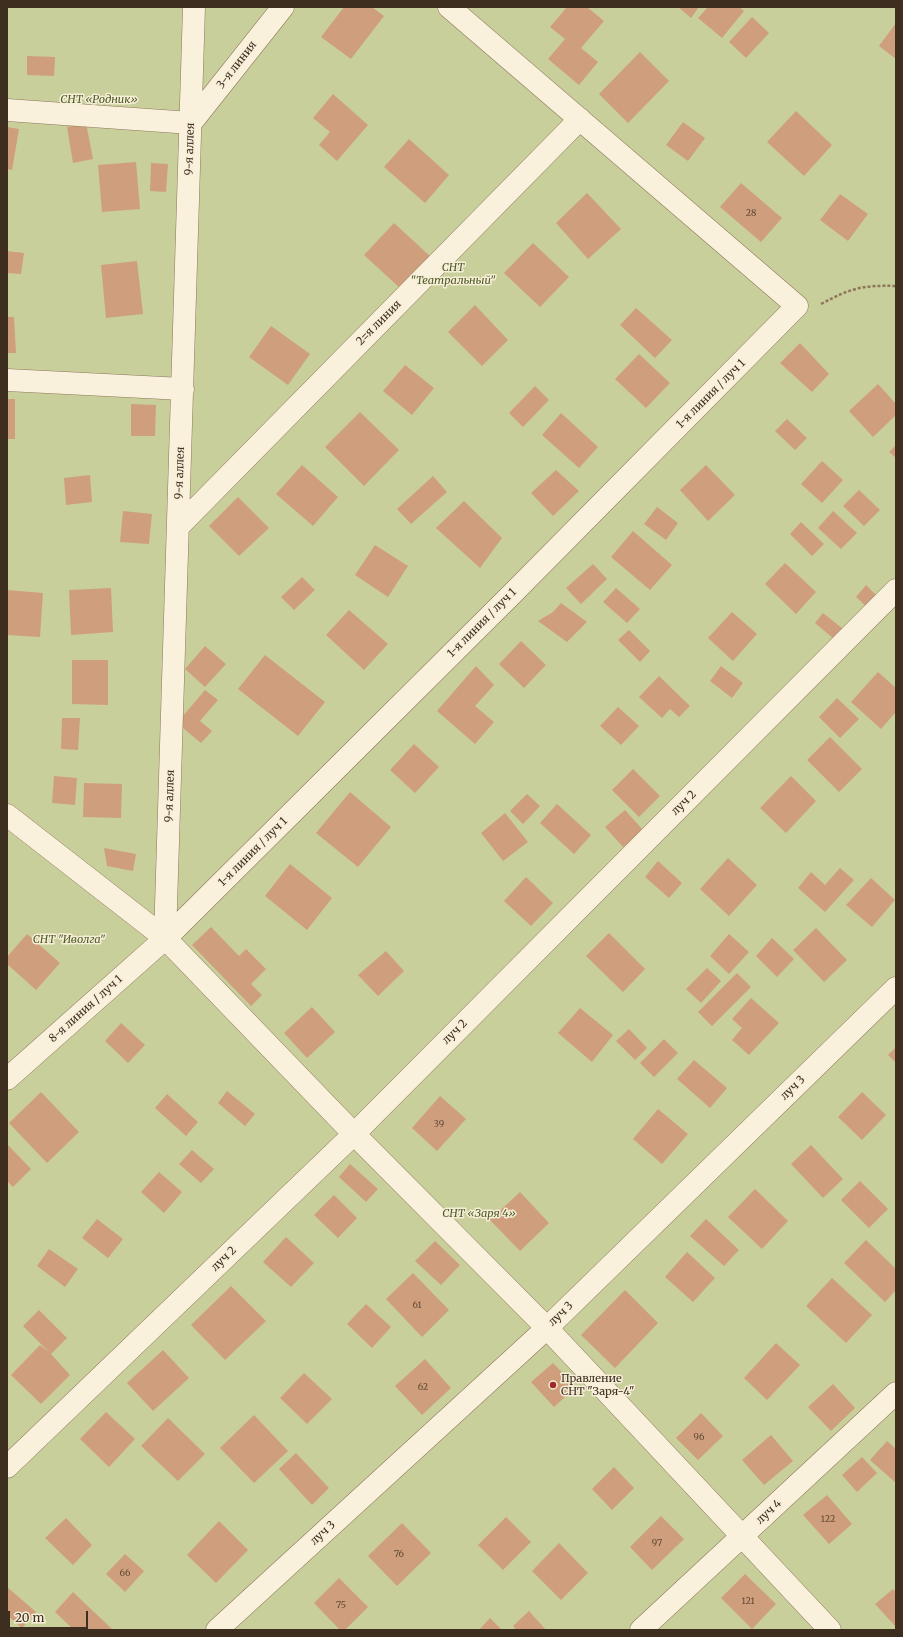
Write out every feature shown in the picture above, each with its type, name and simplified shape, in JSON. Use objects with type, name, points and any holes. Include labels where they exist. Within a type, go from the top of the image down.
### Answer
[{"type":"street","name":"9-я аллея","points":[[165,938],[194,7]]},
{"type":"street","name":"3-я линия","points":[[191,123],[282,7]]},
{"type":"street","points":[[449,7],[580,119],[796,308]]},
{"type":"street","points":[[7,110],[191,123]]},
{"type":"street","name":"2=я линия","points":[[178,526],[580,119]]},
{"type":"street","name":"1-я линия / луч 1","points":[[165,938],[508,599],[796,308]]},
{"type":"street","points":[[7,380],[182,389]]},
{"type":"street","name":"луч 2","points":[[7,1467],[354,1134],[896,590]]},
{"type":"street","points":[[7,815],[165,938],[354,1134],[546,1328],[830,1630]]},
{"type":"street","name":"8-я линия / луч 1","points":[[7,1079],[165,938]]},
{"type":"street","name":"луч 3","points":[[218,1630],[546,1328],[896,988]]},
{"type":"street","name":"луч 4","points":[[641,1630],[896,1393]]},
{"type":"path","points":[[796,308],[806,312],[843,292],[868,286],[896,286]]},
{"type":"green space","name":"СНТ «Заря 4»","points":[[7,7],[896,7],[896,1630],[7,1630]]},
{"type":"building","points":[[344,7],[372,7],[384,16],[351,59],[321,37]]},
{"type":"building","points":[[567,7],[587,7],[604,21],[581,48],[598,62],[579,85],[548,59],[565,39],[550,27]]},
{"type":"building","points":[[678,7],[699,7],[691,18]]},
{"type":"building","points":[[708,7],[739,7],[744,11],[722,38],[698,18]]},
{"type":"building","points":[[752,17],[769,33],[746,58],[729,42]]},
{"type":"building","points":[[896,23],[896,59],[879,46]]},
{"type":"building","points":[[640,52],[669,81],[628,123],[599,94]]},
{"type":"building","points":[[27,56],[55,57],[54,76],[27,75]]},
{"type":"building","points":[[333,94],[368,125],[337,161],[319,145],[330,132],[313,118]]},
{"type":"building","points":[[796,111],[832,145],[804,176],[767,142]]},
{"type":"building","points":[[683,122],[705,138],[688,161],[666,145]]},
{"type":"building","points":[[86,123],[93,159],[73,163],[67,127]]},
{"type":"building","points":[[7,127],[19,129],[12,170],[7,169]]},
{"type":"building","points":[[409,139],[449,175],[425,203],[384,167]]},
{"type":"building","points":[[136,162],[140,209],[102,212],[98,165]]},
{"type":"building","points":[[151,163],[168,164],[166,192],[150,191]]},
{"type":"building","points":[[741,183],[782,218],[761,242],[720,207]]},
{"type":"building","points":[[587,193],[621,229],[588,259],[556,223]]},
{"type":"building","points":[[840,194],[868,214],[848,241],[820,220]]},
{"type":"building","points":[[394,223],[432,258],[402,290],[364,255]]},
{"type":"building","points":[[533,243],[569,277],[540,307],[504,273]]},
{"type":"building","points":[[7,251],[24,253],[21,274],[7,273]]},
{"type":"building","points":[[137,261],[143,314],[106,318],[101,265]]},
{"type":"building","points":[[475,305],[508,340],[482,366],[448,332]]},
{"type":"building","points":[[636,308],[672,340],[655,358],[620,325]]},
{"type":"building","points":[[7,317],[14,317],[16,353],[7,353]]},
{"type":"building","points":[[271,326],[310,354],[288,385],[249,357]]},
{"type":"building","points":[[800,343],[829,374],[812,392],[780,363]]},
{"type":"building","points":[[639,354],[670,383],[646,408],[615,379]]},
{"type":"building","points":[[405,365],[434,388],[412,415],[383,391]]},
{"type":"building","points":[[878,384],[896,404],[896,415],[873,437],[849,411]]},
{"type":"building","points":[[535,386],[549,400],[523,427],[509,413]]},
{"type":"building","points":[[7,399],[15,399],[15,439],[7,439]]},
{"type":"building","points":[[131,404],[156,405],[155,436],[131,436]]},
{"type":"building","points":[[360,412],[399,450],[364,486],[325,447]]},
{"type":"building","points":[[561,413],[598,447],[579,468],[542,435]]},
{"type":"building","points":[[787,419],[807,438],[795,450],[775,431]]},
{"type":"building","points":[[896,445],[896,458],[889,452]]},
{"type":"building","points":[[822,461],[843,480],[822,503],[801,484]]},
{"type":"building","points":[[302,465],[338,497],[313,526],[276,494]]},
{"type":"building","points":[[706,465],[735,495],[708,521],[680,490]]},
{"type":"building","points":[[556,470],[579,491],[553,516],[531,493]]},
{"type":"building","points":[[90,475],[92,502],[66,505],[64,478]]},
{"type":"building","points":[[433,476],[447,492],[411,524],[397,509]]},
{"type":"building","points":[[859,490],[880,510],[864,526],[843,506]]},
{"type":"building","points":[[238,497],[269,528],[239,556],[209,526]]},
{"type":"building","points":[[464,501],[502,538],[480,568],[436,528]]},
{"type":"building","points":[[657,507],[678,523],[666,540],[644,524]]},
{"type":"building","points":[[123,511],[152,514],[149,544],[120,542]]},
{"type":"building","points":[[833,511],[857,533],[841,549],[818,528]]},
{"type":"building","points":[[801,522],[824,544],[812,556],[790,534]]},
{"type":"building","points":[[633,531],[672,565],[650,590],[611,557]]},
{"type":"building","points":[[375,545],[408,566],[388,597],[355,575]]},
{"type":"building","points":[[785,563],[816,592],[796,614],[765,584]]},
{"type":"building","points":[[593,564],[607,579],[581,604],[566,588]]},
{"type":"building","points":[[302,577],[315,590],[294,610],[281,597]]},
{"type":"building","points":[[866,585],[879,598],[869,609],[856,597]]},
{"type":"building","points":[[111,588],[113,632],[71,635],[69,590]]},
{"type":"building","points":[[616,588],[640,609],[627,623],[603,602]]},
{"type":"building","points":[[7,590],[43,593],[40,637],[7,635]]},
{"type":"building","points":[[561,603],[587,622],[567,642],[538,621],[553,612]]},
{"type":"building","points":[[349,610],[388,644],[364,670],[326,635]]},
{"type":"building","points":[[732,612],[757,634],[733,661],[708,638]]},
{"type":"building","points":[[823,613],[843,629],[834,639],[815,623]]},
{"type":"building","points":[[629,630],[650,651],[640,662],[618,640]]},
{"type":"building","points":[[521,641],[546,665],[524,688],[499,664]]},
{"type":"building","points":[[205,646],[226,664],[205,687],[185,669]]},
{"type":"building","points":[[265,655],[325,702],[298,736],[238,689]]},
{"type":"building","points":[[72,660],[108,660],[108,705],[72,704]]},
{"type":"building","points":[[476,666],[494,685],[475,706],[494,722],[475,744],[437,711]]},
{"type":"building","points":[[721,666],[743,683],[732,698],[710,681]]},
{"type":"building","points":[[878,672],[896,688],[896,712],[881,729],[851,702]]},
{"type":"building","points":[[659,676],[690,706],[679,717],[670,709],[662,718],[639,697]]},
{"type":"building","points":[[205,690],[218,700],[200,721],[212,731],[201,743],[177,723]]},
{"type":"building","points":[[837,698],[859,719],[840,738],[819,717]]},
{"type":"building","points":[[618,707],[639,726],[621,745],[600,726]]},
{"type":"building","points":[[62,718],[80,718],[78,750],[61,749]]},
{"type":"building","points":[[830,737],[862,769],[839,792],[807,760]]},
{"type":"building","points":[[414,744],[439,767],[415,793],[390,770]]},
{"type":"building","points":[[633,769],[660,796],[639,817],[612,790]]},
{"type":"building","points":[[54,776],[77,778],[75,805],[52,803]]},
{"type":"building","points":[[791,776],[816,801],[786,833],[760,808]]},
{"type":"building","points":[[84,783],[122,784],[121,818],[83,817]]},
{"type":"building","points":[[350,792],[391,827],[358,867],[316,833]]},
{"type":"building","points":[[527,794],[540,806],[523,824],[510,811]]},
{"type":"building","points":[[557,804],[591,835],[574,854],[540,823]]},
{"type":"building","points":[[625,810],[643,830],[623,847],[605,827]]},
{"type":"building","points":[[505,813],[528,842],[503,861],[481,833]]},
{"type":"building","points":[[104,848],[136,854],[133,871],[107,866]]},
{"type":"building","points":[[728,858],[757,885],[729,916],[700,889]]},
{"type":"building","points":[[658,861],[682,883],[669,898],[645,877]]},
{"type":"building","points":[[290,864],[332,898],[307,930],[265,896]]},
{"type":"building","points":[[840,868],[854,880],[825,912],[798,888],[811,872],[825,885]]},
{"type":"building","points":[[526,877],[553,903],[531,926],[504,901]]},
{"type":"building","points":[[871,878],[895,900],[872,927],[846,905]]},
{"type":"building","points":[[211,927],[239,956],[246,949],[266,969],[251,984],[262,995],[251,1006],[192,945]]},
{"type":"building","points":[[816,928],[847,960],[824,982],[793,950]]},
{"type":"building","points":[[609,933],[645,969],[623,992],[586,956]]},
{"type":"building","points":[[27,934],[60,963],[36,990],[7,964],[7,957]]},
{"type":"building","points":[[729,934],[749,952],[729,974],[710,956]]},
{"type":"building","points":[[772,938],[794,959],[777,977],[756,956]]},
{"type":"building","points":[[386,951],[404,971],[378,996],[358,975]]},
{"type":"building","points":[[707,968],[721,981],[701,1003],[686,989]]},
{"type":"building","points":[[737,973],[751,987],[712,1026],[698,1012]]},
{"type":"building","points":[[751,998],[779,1023],[749,1055],[732,1040],[742,1028],[732,1019]]},
{"type":"building","points":[[312,1007],[335,1032],[307,1058],[284,1033]]},
{"type":"building","points":[[580,1008],[613,1035],[592,1062],[558,1033]]},
{"type":"building","points":[[121,1023],[145,1045],[128,1063],[105,1041]]},
{"type":"building","points":[[629,1029],[647,1048],[635,1060],[616,1041]]},
{"type":"building","points":[[664,1039],[678,1053],[654,1077],[640,1063]]},
{"type":"building","points":[[896,1047],[896,1063],[888,1055]]},
{"type":"building","points":[[694,1060],[727,1088],[710,1108],[677,1079]]},
{"type":"building","points":[[227,1091],[255,1114],[245,1126],[218,1103]]},
{"type":"building","points":[[41,1092],[79,1132],[47,1163],[9,1123]]},
{"type":"building","points":[[862,1092],[886,1115],[862,1140],[838,1117]]},
{"type":"building","points":[[167,1094],[198,1122],[186,1136],[155,1108]]},
{"type":"building","points":[[440,1096],[466,1119],[437,1151],[412,1128]]},
{"type":"building","points":[[658,1109],[688,1134],[662,1164],[633,1139]]},
{"type":"building","points":[[7,1144],[31,1169],[13,1187],[7,1181]]},
{"type":"building","points":[[811,1145],[843,1179],[823,1198],[791,1164]]},
{"type":"building","points":[[192,1150],[214,1169],[201,1183],[179,1164]]},
{"type":"building","points":[[350,1164],[378,1189],[366,1202],[339,1177]]},
{"type":"building","points":[[159,1172],[182,1192],[164,1213],[141,1192]]},
{"type":"building","points":[[860,1181],[888,1209],[869,1228],[841,1200]]},
{"type":"building","points":[[755,1189],[788,1221],[762,1249],[728,1217]]},
{"type":"building","points":[[520,1192],[549,1223],[520,1251],[490,1220]]},
{"type":"building","points":[[334,1195],[357,1218],[338,1238],[314,1215]]},
{"type":"building","points":[[97,1219],[123,1239],[108,1258],[82,1238]]},
{"type":"building","points":[[706,1219],[739,1250],[724,1266],[690,1236]]},
{"type":"building","points":[[286,1237],[314,1263],[291,1287],[263,1262]]},
{"type":"building","points":[[866,1240],[896,1269],[896,1290],[885,1302],[844,1263]]},
{"type":"building","points":[[435,1241],[460,1265],[441,1285],[415,1261]]},
{"type":"building","points":[[49,1249],[78,1269],[65,1287],[37,1266]]},
{"type":"building","points":[[687,1252],[715,1278],[693,1302],[665,1277]]},
{"type":"building","points":[[413,1273],[449,1310],[422,1337],[386,1299]]},
{"type":"building","points":[[832,1278],[872,1315],[846,1343],[806,1306]]},
{"type":"building","points":[[231,1286],[266,1321],[225,1360],[191,1325]]},
{"type":"building","points":[[625,1290],[658,1323],[615,1368],[581,1335]]},
{"type":"building","points":[[366,1304],[391,1327],[372,1348],[347,1324]]},
{"type":"building","points":[[39,1310],[67,1338],[51,1354],[70,1375],[41,1404],[11,1375],[40,1345],[50,1353],[23,1326]]},
{"type":"building","points":[[776,1343],[800,1365],[767,1400],[744,1378]]},
{"type":"building","points":[[163,1350],[189,1378],[153,1411],[127,1383]]},
{"type":"building","points":[[425,1359],[451,1388],[422,1415],[395,1386]]},
{"type":"building","name":"Правление СНТ \"Заря-4\"","points":[[553,1363],[576,1387],[554,1407],[531,1382]]},
{"type":"building","points":[[304,1373],[332,1399],[307,1424],[280,1398]]},
{"type":"building","points":[[833,1384],[855,1408],[831,1431],[808,1407]]},
{"type":"building","points":[[106,1412],[135,1439],[109,1467],[80,1439]]},
{"type":"building","points":[[701,1413],[723,1436],[698,1460],[676,1438]]},
{"type":"building","points":[[254,1415],[288,1451],[254,1483],[220,1448]]},
{"type":"building","points":[[168,1418],[205,1454],[178,1481],[141,1446]]},
{"type":"building","points":[[771,1435],[793,1461],[764,1485],[742,1460]]},
{"type":"building","points":[[887,1441],[896,1449],[896,1483],[870,1460]]},
{"type":"building","points":[[296,1453],[329,1488],[312,1505],[279,1469]]},
{"type":"building","points":[[862,1457],[877,1473],[857,1492],[842,1475]]},
{"type":"building","points":[[614,1467],[634,1488],[612,1510],[592,1489]]},
{"type":"building","points":[[827,1495],[852,1524],[829,1544],[803,1515]]},
{"type":"building","points":[[661,1516],[684,1539],[652,1570],[630,1547]]},
{"type":"building","points":[[506,1517],[531,1542],[503,1570],[478,1545]]},
{"type":"building","points":[[66,1518],[92,1545],[73,1565],[45,1538]]},
{"type":"building","points":[[219,1521],[248,1550],[216,1583],[187,1555]]},
{"type":"building","points":[[402,1523],[431,1553],[397,1586],[368,1556]]},
{"type":"building","points":[[559,1543],[588,1573],[561,1600],[532,1571]]},
{"type":"building","points":[[125,1554],[144,1571],[125,1592],[106,1574]]},
{"type":"building","points":[[745,1574],[776,1604],[752,1629],[721,1598]]},
{"type":"building","points":[[339,1578],[368,1607],[345,1630],[340,1630],[314,1603]]},
{"type":"building","points":[[7,1587],[36,1612],[22,1628],[7,1615]]},
{"type":"building","points":[[893,1589],[896,1592],[896,1627],[875,1604]]},
{"type":"building","points":[[73,1592],[113,1630],[74,1630],[55,1612]]},
{"type":"building","points":[[529,1611],[546,1630],[516,1630],[513,1626]]},
{"type":"building","points":[[490,1618],[502,1630],[479,1630]]},
{"type":"place","name":"Правление СНТ \"Заря-4\"","points":[[553,1385]]},
{"type":"park label","name":"СНТ «Родник»","points":[[99,100]]},
{"type":"park label","name":"СНТ \"Театральный\"","points":[[453,274]]},
{"type":"park label","name":"СНТ \"Иволга\"","points":[[69,940]]}]
